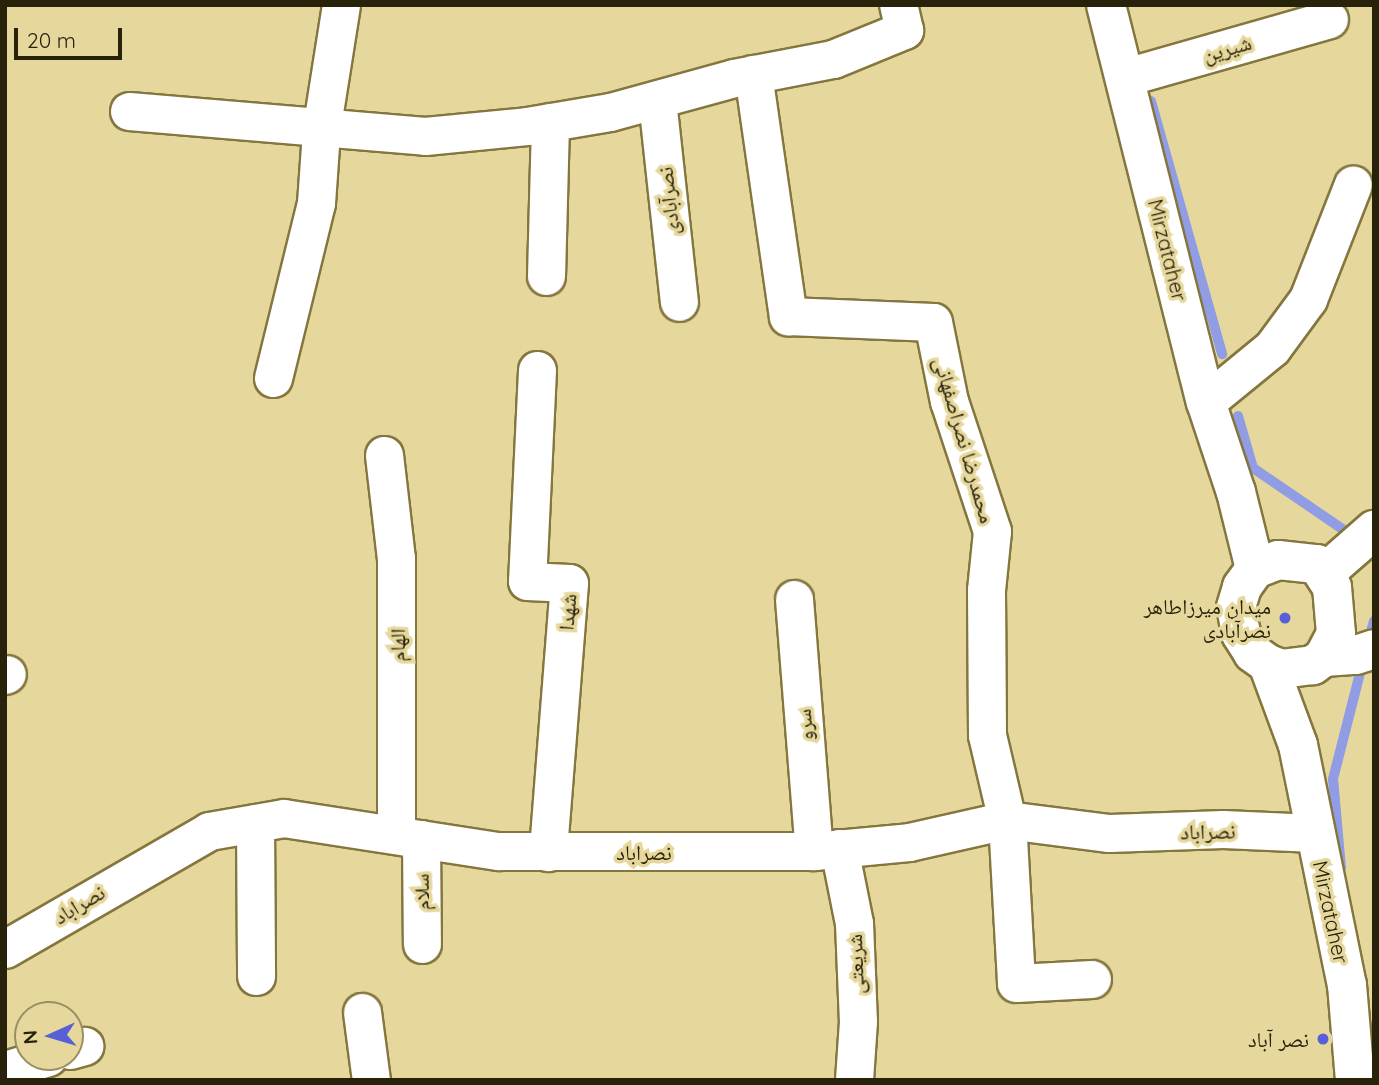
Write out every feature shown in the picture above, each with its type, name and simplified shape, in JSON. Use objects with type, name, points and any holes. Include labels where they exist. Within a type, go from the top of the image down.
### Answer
[{"type":"main road","name":"Mirzataher","points":[[1106,5],[1206,402],[1237,492],[1255,569],[1242,587],[1236,607],[1241,634],[1253,653],[1324,658]]},
{"type":"main road","name":"Mirzataher","points":[[1237,492],[1314,566],[1337,609],[1336,634],[1324,658],[1298,745],[1347,985],[1355,1080]]},
{"type":"main road","points":[[1255,569],[1278,560],[1314,566],[1374,530]]},
{"type":"street","points":[[273,378],[316,202],[321,131],[341,5]]},
{"type":"street","points":[[129,111],[321,131],[425,136],[550,122],[833,59],[904,30],[898,5]]},
{"type":"street","name":"شیرین","points":[[1126,77],[1329,19]]},
{"type":"street","name":"محمدرضا نصراصفهانی","points":[[753,75],[788,316],[933,322],[950,401],[992,531],[986,590],[987,735],[1007,820]]},
{"type":"street","name":"نصرآبادی","points":[[657,100],[679,302]]},
{"type":"street","points":[[546,276],[550,122]]},
{"type":"street","points":[[1206,402],[1272,348],[1308,299],[1353,184]]},
{"type":"street","name":"شهدا","points":[[537,370],[527,581],[569,583],[548,852]]},
{"type":"street","name":"الهام","points":[[384,455],[396,558],[408,837]]},
{"type":"street","name":"سرو","points":[[794,599],[827,850]]},
{"type":"street","name":"نصراباد","points":[[5,949],[209,831],[285,818],[498,851],[548,852],[827,850],[909,842],[1007,820],[1109,833],[1223,829],[1315,833]]},
{"type":"street","points":[[1007,820],[1016,983],[1092,979]]},
{"type":"street","points":[[255,823],[256,976]]},
{"type":"street","name":"سلام","points":[[408,837],[422,944]]},
{"type":"street","name":"شریعتی","points":[[827,850],[854,923],[858,1021],[854,1080]]},
{"type":"street","points":[[362,1012],[371,1080]]},
{"type":"waterway","points":[[1151,101],[1222,354]]},
{"type":"waterway","points":[[1238,416],[1253,468],[1354,537]]},
{"type":"waterway","points":[[1368,642],[1374,621]]},
{"type":"waterway","points":[[1341,868],[1333,779],[1363,661]]},
{"type":"place","name":"میدان میرزاطاهر نصرآبادی","points":[[1285,618]]},
{"type":"place","name":"نصر آباد","points":[[1323,1039]]}]
